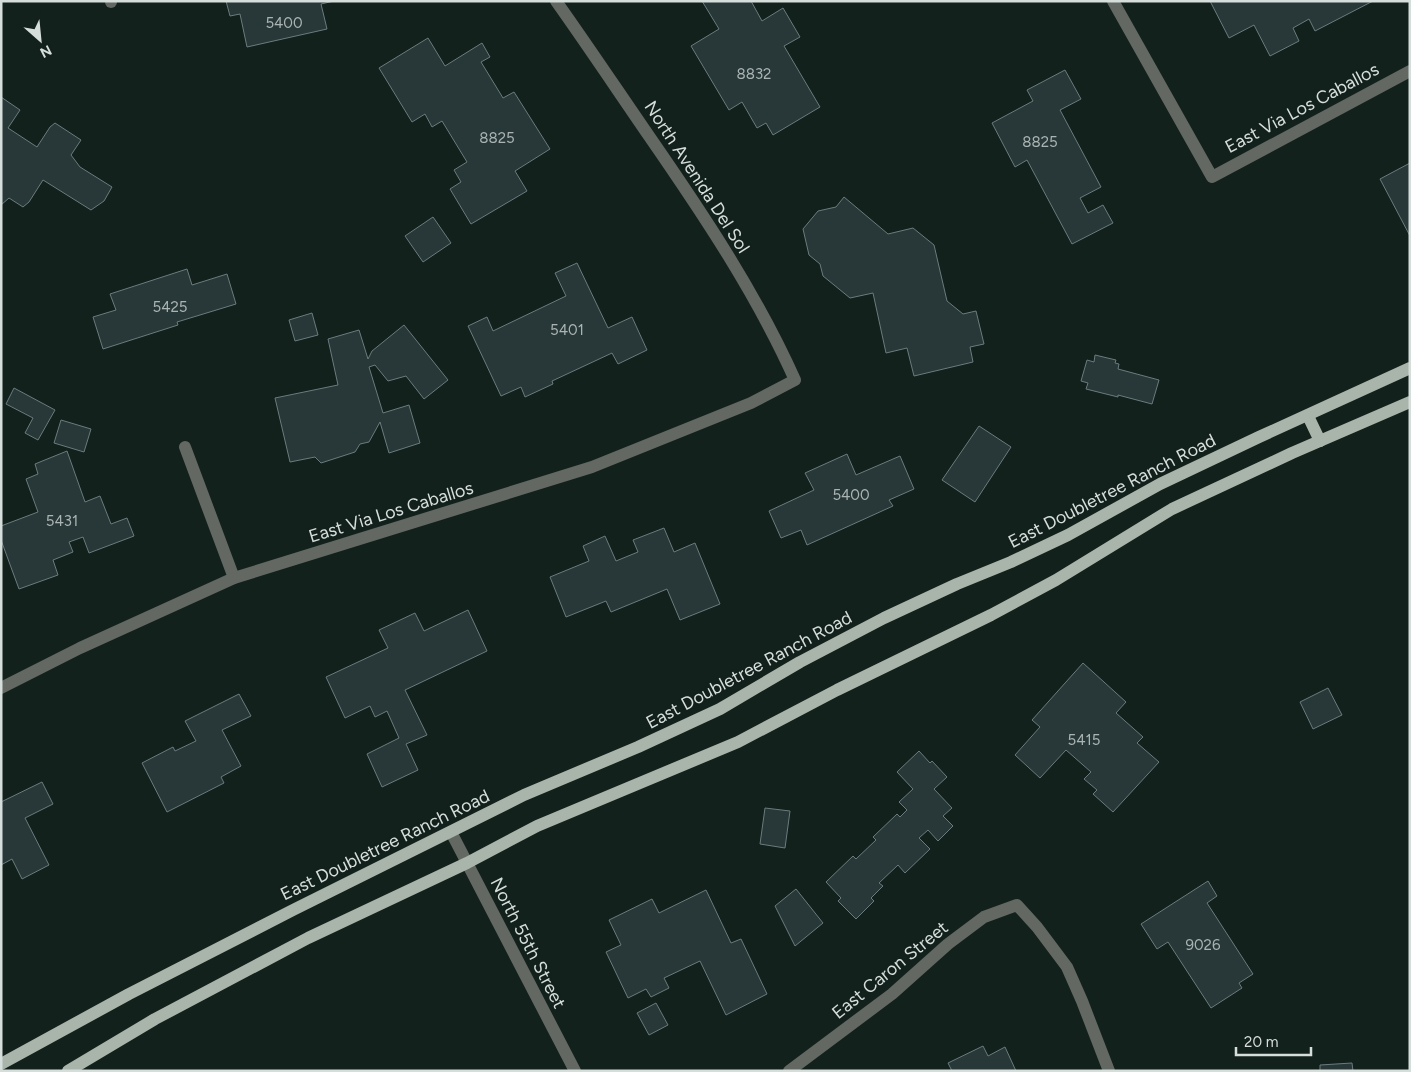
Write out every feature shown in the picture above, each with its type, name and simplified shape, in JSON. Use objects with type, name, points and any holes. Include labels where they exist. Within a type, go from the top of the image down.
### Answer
[{"type":"main road","name":"East Doubletree Ranch Road","points":[[1,1064],[129,994],[276,918],[524,795],[638,747],[720,709],[800,662],[884,618],[957,584],[1012,562],[1068,535],[1160,484],[1410,368]]},
{"type":"main road","points":[[68,1071],[156,1019],[308,938],[467,863],[537,826],[738,742],[837,690],[1016,602],[1056,580],[1172,509],[1410,402]]},
{"type":"main road","points":[[1308,416],[1320,441]]},
{"type":"street","name":"North Avenida Del Sol","points":[[556,1],[722,243],[777,340],[795,380]]},
{"type":"street","name":"East Via Los Caballos","points":[[1113,1],[1212,177],[1410,71]]},
{"type":"street","name":"East Via Los Caballos","points":[[1,688],[80,648],[234,578],[592,467],[751,403],[795,380]]},
{"type":"street","points":[[185,447],[234,578]]},
{"type":"street","name":"North 55th Street","points":[[451,832],[575,1071]]},
{"type":"street","name":"East Caron Street","points":[[789,1071],[892,994],[948,944],[984,918],[1017,905],[1037,927],[1067,967],[1109,1071]]},
{"type":"building","points":[[226,1],[334,1],[321,4],[327,29],[247,47],[240,14],[230,16]]},
{"type":"building","points":[[702,1],[751,1],[762,21],[783,8],[800,37],[784,46],[820,107],[773,135],[766,123],[757,128],[742,102],[729,110],[691,46],[719,29]]},
{"type":"building","points":[[1210,1],[1373,1],[1315,31],[1309,19],[1293,28],[1299,41],[1270,56],[1254,25],[1229,38]]},
{"type":"building","points":[[428,38],[445,66],[482,43],[490,57],[481,62],[503,98],[514,92],[550,149],[515,171],[527,191],[471,224],[450,189],[461,182],[454,170],[467,162],[442,121],[432,127],[425,114],[412,122],[379,68]]},
{"type":"building","points":[[1065,70],[1081,99],[1060,110],[1101,187],[1080,198],[1088,213],[1103,205],[1113,223],[1072,244],[1027,160],[1015,167],[992,123],[1033,101],[1027,90]]},
{"type":"building","points":[[1,97],[20,110],[8,128],[37,147],[50,127],[55,123],[81,140],[71,155],[80,167],[112,187],[104,201],[91,210],[43,180],[29,202],[23,207],[9,198],[1,205]]},
{"type":"building","points":[[1410,163],[1410,236],[1380,179]]},
{"type":"building","points":[[844,197],[888,234],[913,228],[934,245],[947,301],[963,314],[976,311],[984,344],[970,347],[973,362],[914,376],[907,348],[886,353],[873,293],[850,298],[823,276],[820,264],[809,255],[803,229],[818,211],[836,207]]},
{"type":"building","points":[[433,217],[451,243],[423,262],[405,236]]},
{"type":"building","points":[[577,263],[608,328],[632,317],[647,350],[618,364],[612,353],[552,381],[553,384],[525,397],[521,387],[501,396],[468,326],[487,317],[493,331],[566,296],[555,273]]},
{"type":"building","points":[[187,269],[192,285],[227,274],[236,304],[177,322],[178,325],[103,349],[93,317],[116,310],[110,294]]},
{"type":"building","points":[[312,313],[318,335],[295,341],[289,320]]},
{"type":"building","points":[[404,325],[448,380],[424,399],[406,376],[388,381],[375,365],[369,367],[383,413],[409,405],[420,443],[389,453],[380,422],[369,442],[360,444],[355,452],[321,463],[315,457],[290,462],[275,398],[338,385],[328,339],[359,330],[368,359],[372,351]]},
{"type":"building","points":[[1095,355],[1116,360],[1115,363],[1119,364],[1118,369],[1159,380],[1152,404],[1086,389],[1088,383],[1081,381],[1087,360],[1094,362]]},
{"type":"building","points":[[14,388],[55,410],[38,440],[25,433],[33,418],[6,404]]},
{"type":"building","points":[[61,420],[91,429],[84,452],[54,443]]},
{"type":"building","points":[[979,426],[1011,447],[975,502],[942,480]]},
{"type":"building","points":[[67,451],[85,502],[100,496],[111,524],[127,518],[134,536],[89,553],[83,537],[69,542],[73,552],[53,560],[58,575],[19,589],[1,540],[1,526],[38,512],[26,479],[38,474],[35,464]]},
{"type":"building","points":[[847,454],[856,475],[900,456],[914,489],[889,500],[893,506],[807,545],[801,530],[781,538],[769,511],[814,490],[805,473]]},
{"type":"building","points":[[664,528],[674,552],[695,543],[720,604],[680,620],[667,589],[611,612],[606,601],[566,617],[550,577],[589,561],[583,546],[605,536],[616,561],[638,552],[633,540]]},
{"type":"building","points":[[468,610],[487,651],[405,690],[427,735],[406,744],[418,770],[382,787],[367,754],[399,738],[387,711],[375,717],[370,706],[345,718],[326,677],[388,648],[379,630],[415,613],[424,631]]},
{"type":"building","points":[[1083,663],[1126,702],[1116,713],[1143,737],[1137,743],[1159,762],[1113,812],[1093,794],[1097,790],[1084,779],[1091,772],[1066,750],[1040,778],[1015,755],[1040,727],[1032,720]]},
{"type":"building","points":[[1328,688],[1342,715],[1313,729],[1300,702]]},
{"type":"building","points":[[239,694],[251,716],[222,730],[241,766],[221,777],[224,783],[167,812],[142,763],[173,747],[175,751],[196,741],[185,721]]},
{"type":"building","points":[[919,751],[930,763],[932,761],[947,777],[934,789],[952,808],[943,816],[953,826],[938,841],[928,830],[919,838],[930,849],[905,873],[898,865],[879,883],[883,886],[871,898],[874,901],[856,919],[838,901],[841,898],[826,882],[853,856],[856,859],[876,840],[873,837],[897,814],[900,817],[907,810],[899,802],[913,789],[897,772]]},
{"type":"building","points":[[42,782],[53,804],[25,818],[49,865],[22,879],[12,859],[1,865],[1,802]]},
{"type":"building","points":[[765,808],[790,811],[785,848],[760,844]]},
{"type":"building","points":[[1208,881],[1217,896],[1207,903],[1253,974],[1239,983],[1242,988],[1211,1008],[1168,942],[1157,949],[1141,924]]},
{"type":"building","points":[[796,889],[823,923],[795,946],[775,906]]},
{"type":"building","points":[[706,890],[731,943],[741,939],[767,994],[726,1015],[700,961],[664,978],[669,988],[651,997],[646,989],[628,998],[606,952],[621,945],[609,920],[652,899],[659,913]]},
{"type":"building","points":[[656,1003],[668,1025],[649,1035],[637,1013]]},
{"type":"building","points":[[983,1046],[988,1056],[1005,1047],[1016,1071],[952,1071],[948,1063]]},
{"type":"building","points":[[1352,1063],[1353,1071],[1320,1071],[1320,1065]]}]
